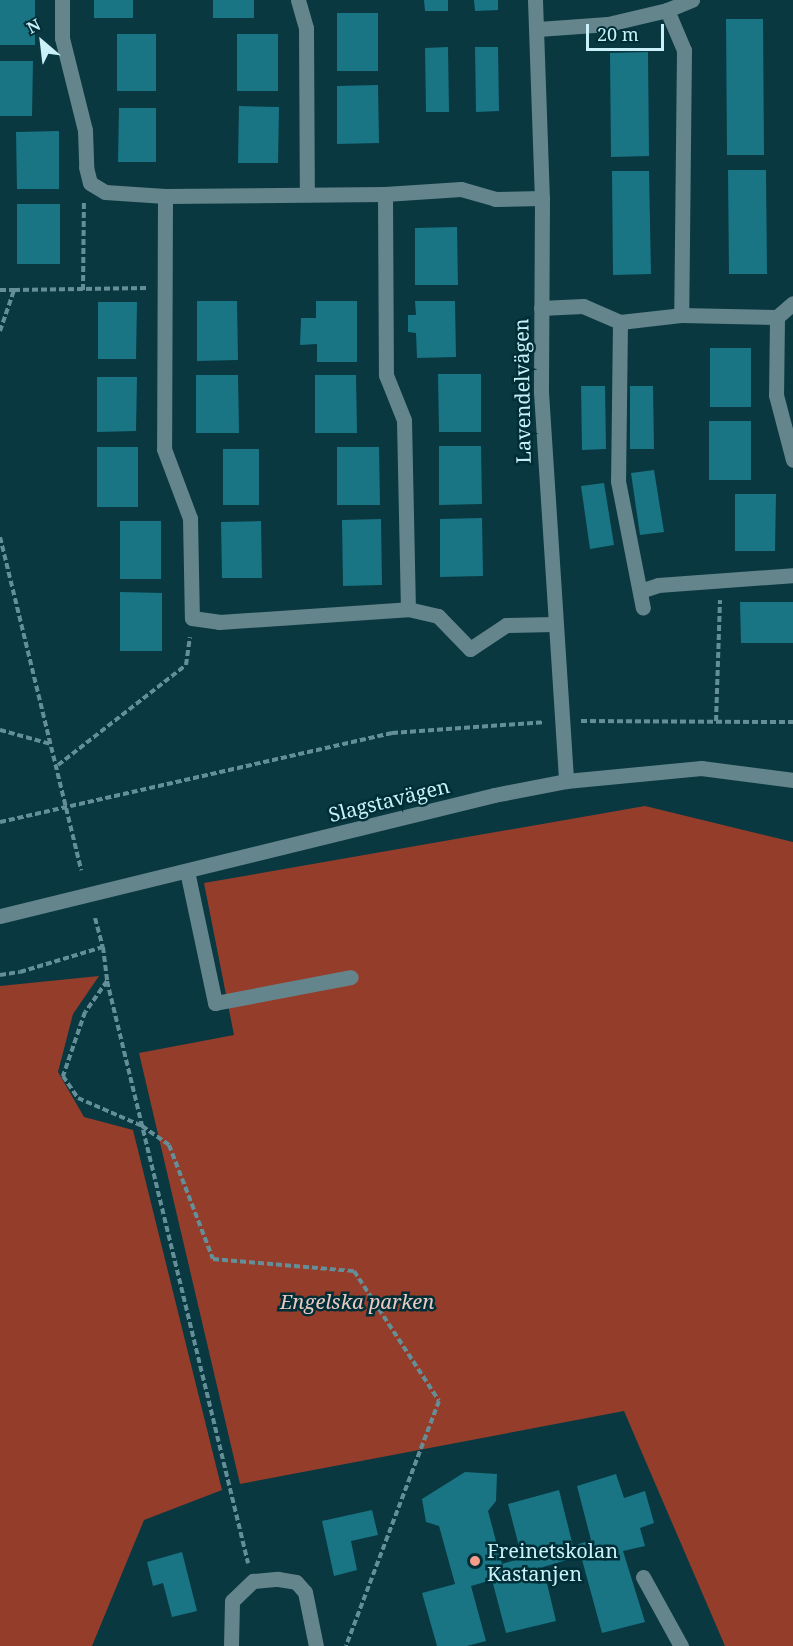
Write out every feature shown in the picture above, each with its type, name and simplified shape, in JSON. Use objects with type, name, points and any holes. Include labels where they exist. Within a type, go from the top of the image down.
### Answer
[{"type":"street","points":[[62,0],[62,38],[85,130],[90,183],[105,192],[165,196],[385,194],[462,189],[495,199],[542,198]]},
{"type":"street","points":[[298,0],[306,28],[307,193]]},
{"type":"street","name":"Lavendelvägen","points":[[535,0],[538,29],[542,198],[541,404],[554,624],[564,721],[566,781]]},
{"type":"street","points":[[538,29],[608,24],[667,10],[692,0]]},
{"type":"street","points":[[667,10],[684,50],[681,315]]},
{"type":"street","points":[[385,194],[386,375],[404,420],[408,609]]},
{"type":"street","points":[[165,196],[164,449],[190,518],[192,618],[219,622],[408,609],[438,616],[470,649],[506,625],[554,624]]},
{"type":"street","points":[[541,308],[583,306],[620,322],[681,315],[777,317],[793,303]]},
{"type":"street","points":[[777,317],[776,395],[793,460]]},
{"type":"street","points":[[620,322],[618,480],[643,608]]},
{"type":"street","points":[[640,591],[658,585],[793,575]]},
{"type":"street","name":"Slagstavägen","points":[[0,916],[483,798],[566,781],[701,768],[793,780]]},
{"type":"street","points":[[187,871],[214,1003],[351,976]]},
{"type":"street","points":[[643,1576],[681,1646]]},
{"type":"street","points":[[231,1646],[232,1601],[253,1581],[296,1582],[305,1592],[316,1646]]},
{"type":"path","points":[[83,290],[84,199],[90,183]]},
{"type":"path","points":[[0,290],[165,288]]},
{"type":"path","points":[[0,332],[14,290]]},
{"type":"path","points":[[0,537],[58,765],[65,810],[81,870]]},
{"type":"path","points":[[716,721],[721,581]]},
{"type":"path","points":[[58,765],[186,665],[192,618]]},
{"type":"path","points":[[0,822],[65,810],[392,733],[564,721],[793,722]]},
{"type":"path","points":[[0,730],[51,744]]},
{"type":"path","points":[[95,918],[107,981],[253,1581]]},
{"type":"path","points":[[0,975],[20,972],[102,947]]},
{"type":"path","points":[[107,981],[85,1012],[63,1076],[78,1098],[142,1126],[169,1145],[213,1259],[354,1271],[439,1401],[346,1646]]},
{"type":"green space","name":"Engelska parken","points":[[645,806],[793,842],[793,1646],[725,1646],[624,1411],[240,1484],[139,1053],[234,1035],[204,883]]},
{"type":"green space","points":[[99,976],[73,1014],[58,1072],[84,1117],[133,1130],[222,1490],[144,1520],[92,1646],[0,1646],[0,986]]},
{"type":"building","points":[[0,0],[35,0],[35,45],[0,45]]},
{"type":"building","points":[[94,0],[133,0],[133,18],[94,18]]},
{"type":"building","points":[[213,0],[254,0],[254,18],[213,18]]},
{"type":"building","points":[[424,0],[448,0],[448,11],[425,11]]},
{"type":"building","points":[[474,0],[498,0],[498,10],[475,11]]},
{"type":"building","points":[[337,13],[378,13],[378,71],[337,71]]},
{"type":"building","points":[[726,19],[763,19],[764,155],[727,155]]},
{"type":"building","points":[[117,34],[156,34],[156,91],[117,91]]},
{"type":"building","points":[[237,34],[278,34],[278,91],[237,91]]},
{"type":"building","points":[[448,47],[449,112],[426,112],[425,48]]},
{"type":"building","points":[[475,47],[498,47],[499,111],[476,112]]},
{"type":"building","points":[[648,52],[649,156],[611,157],[610,53]]},
{"type":"building","points":[[0,61],[33,61],[32,116],[0,116]]},
{"type":"building","points":[[378,85],[379,143],[337,144],[337,86]]},
{"type":"building","points":[[239,106],[279,107],[278,163],[238,163]]},
{"type":"building","points":[[119,108],[156,108],[156,162],[118,162]]},
{"type":"building","points":[[59,131],[59,189],[17,189],[16,132]]},
{"type":"building","points":[[728,170],[766,170],[767,274],[729,274]]},
{"type":"building","points":[[612,171],[649,171],[651,274],[613,275]]},
{"type":"building","points":[[17,204],[60,204],[60,264],[17,264]]},
{"type":"building","points":[[457,227],[458,285],[415,285],[415,228]]},
{"type":"building","points":[[197,301],[237,301],[238,360],[197,361]]},
{"type":"building","points":[[316,301],[357,301],[357,362],[317,362],[317,344],[300,345],[301,318],[316,318]]},
{"type":"building","points":[[415,301],[455,301],[456,357],[417,358],[416,333],[408,332],[408,315],[416,315]]},
{"type":"building","points":[[98,302],[137,302],[136,359],[98,359]]},
{"type":"building","points":[[710,348],[751,348],[751,407],[710,407]]},
{"type":"building","points":[[438,374],[481,374],[481,432],[439,432]]},
{"type":"building","points":[[196,375],[238,375],[239,433],[196,433]]},
{"type":"building","points":[[315,375],[356,375],[357,433],[315,433]]},
{"type":"building","points":[[97,377],[137,377],[136,431],[97,432]]},
{"type":"building","points":[[581,386],[605,386],[606,449],[582,450]]},
{"type":"building","points":[[630,386],[653,386],[654,449],[630,449]]},
{"type":"building","points":[[709,421],[751,421],[751,480],[709,480]]},
{"type":"building","points":[[439,446],[481,446],[482,504],[439,505]]},
{"type":"building","points":[[97,447],[138,447],[138,507],[97,507]]},
{"type":"building","points":[[337,447],[379,447],[380,505],[337,505]]},
{"type":"building","points":[[223,449],[259,449],[259,505],[223,505]]},
{"type":"building","points":[[654,470],[664,532],[640,535],[631,473]]},
{"type":"building","points":[[604,483],[614,545],[590,549],[581,486]]},
{"type":"building","points":[[735,494],[776,494],[775,551],[735,551]]},
{"type":"building","points":[[482,518],[483,576],[440,577],[440,519]]},
{"type":"building","points":[[381,519],[382,585],[343,586],[342,520]]},
{"type":"building","points":[[120,521],[161,521],[161,579],[120,579]]},
{"type":"building","points":[[261,521],[262,578],[222,578],[221,522]]},
{"type":"building","points":[[120,592],[162,593],[162,651],[120,651]]},
{"type":"building","points":[[740,602],[793,602],[793,643],[741,643]]},
{"type":"building","name":"Freinetskolan Kastanjen","points":[[465,1472],[497,1474],[496,1501],[488,1511],[502,1564],[522,1558],[508,1504],[559,1490],[573,1546],[591,1540],[577,1486],[616,1474],[624,1498],[645,1491],[654,1523],[640,1528],[645,1546],[623,1551],[645,1622],[602,1633],[581,1556],[543,1567],[556,1621],[506,1633],[492,1580],[471,1586],[486,1641],[467,1646],[437,1646],[422,1593],[455,1584],[439,1526],[426,1522],[422,1499]]},
{"type":"building","points":[[372,1510],[378,1535],[351,1541],[357,1570],[334,1576],[322,1521]]},
{"type":"building","points":[[182,1552],[197,1611],[172,1617],[163,1583],[153,1586],[147,1562]]},
{"type":"place","name":"Freinetskolan Kastanjen","points":[[475,1561]]}]
